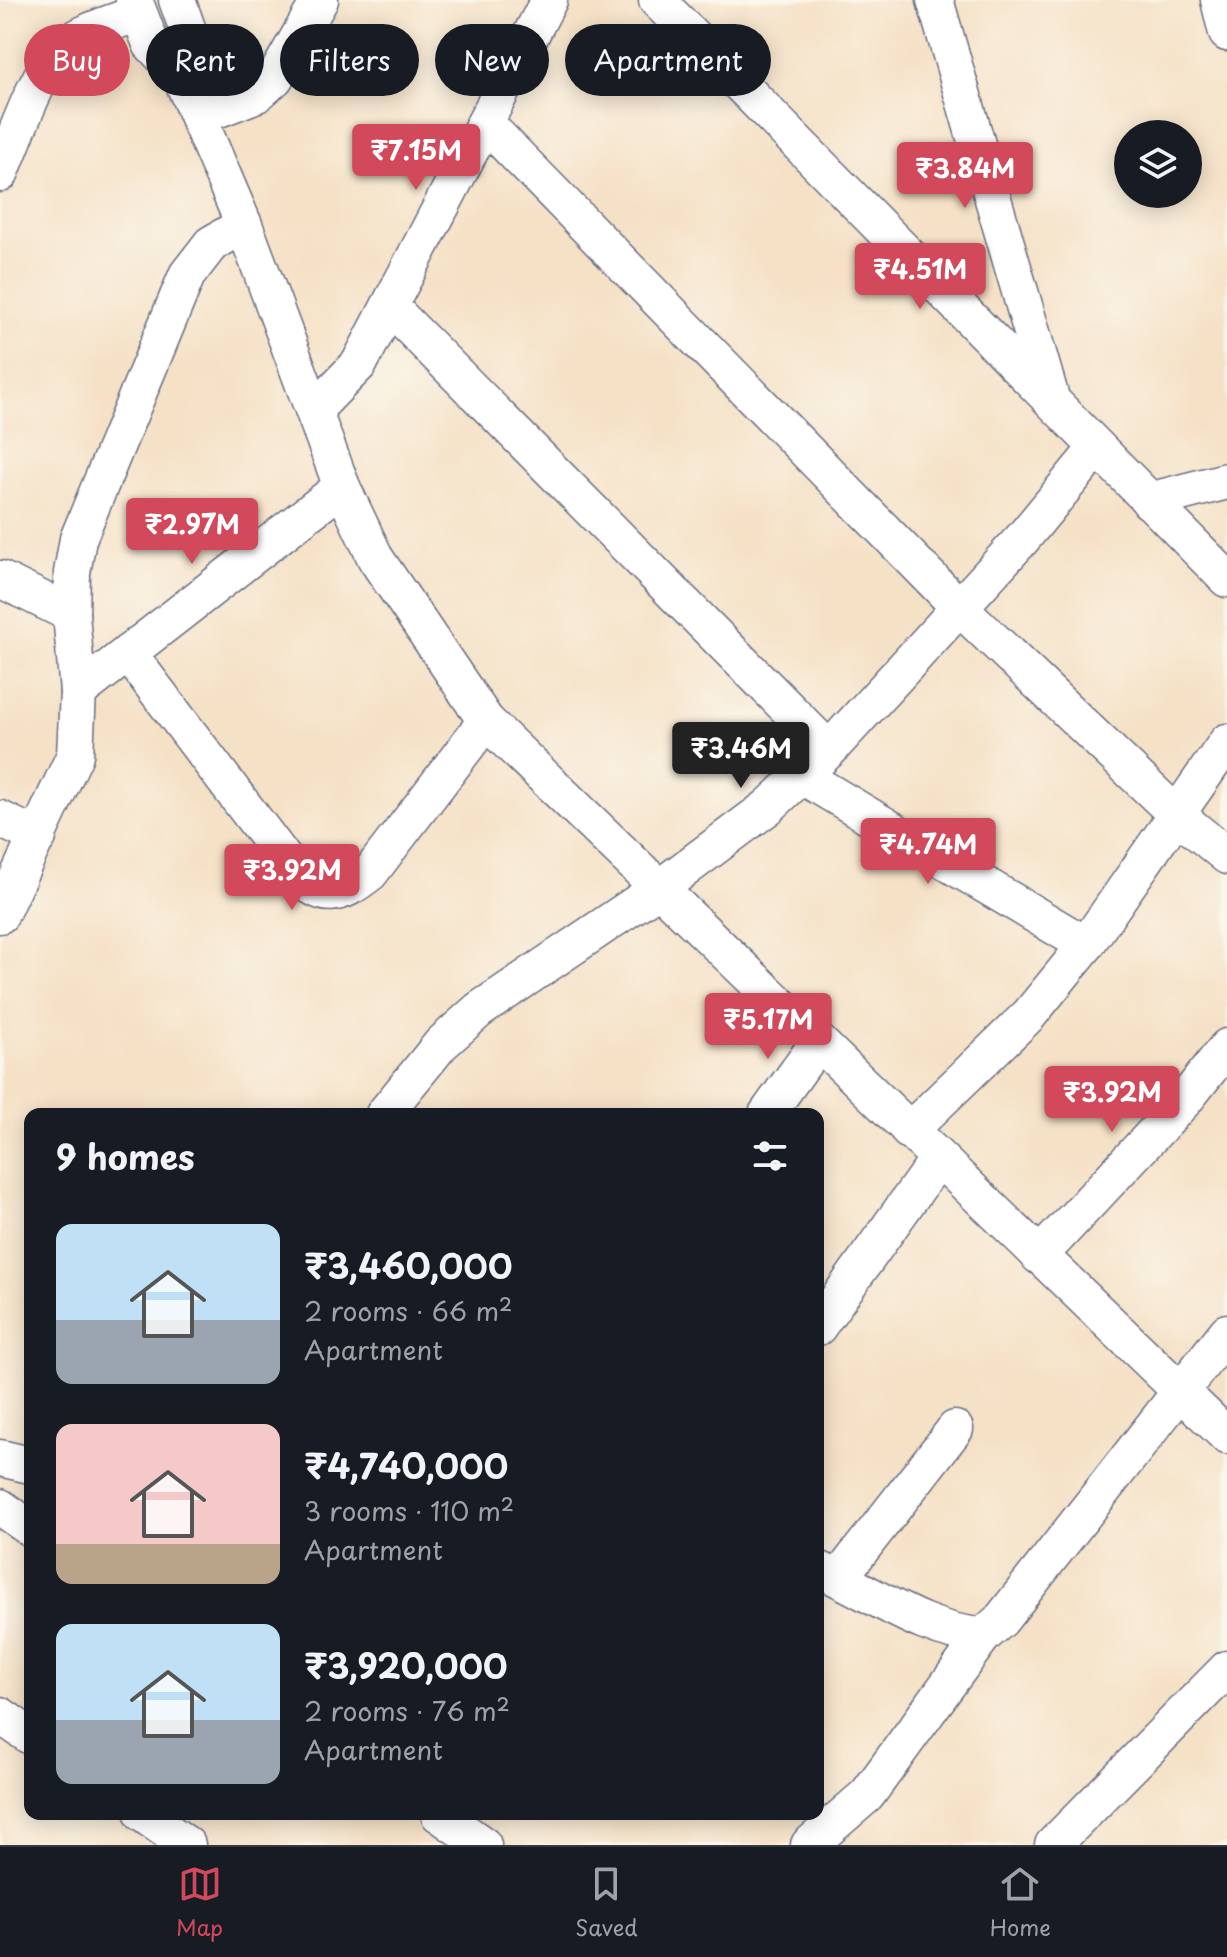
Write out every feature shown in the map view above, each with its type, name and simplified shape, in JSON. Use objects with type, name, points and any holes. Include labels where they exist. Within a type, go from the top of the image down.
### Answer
[{"type":"street","points":[[177,0],[186,24]]},
{"type":"street","points":[[198,117],[257,94],[275,78],[320,0]]},
{"type":"street","points":[[315,409],[359,364],[549,0]]},
{"type":"street","points":[[935,0],[1053,403]]},
{"type":"street","points":[[1219,0],[1227,33]]},
{"type":"street","points":[[0,174],[47,66],[61,49],[136,6],[146,31]]},
{"type":"street","points":[[669,7],[1227,579]]},
{"type":"street","points":[[189,96],[244,225],[342,487],[376,559],[486,721],[1227,1436]]},
{"type":"street","points":[[485,123],[959,607],[1177,815],[1227,856]]},
{"type":"street","points":[[0,915],[75,755],[78,692],[71,614],[72,573],[78,539],[187,275],[211,244],[244,225]]},
{"type":"street","points":[[390,307],[829,750]]},
{"type":"street","points":[[389,1108],[441,1044],[479,1010],[658,889],[768,807],[802,776],[1022,539],[1097,448]]},
{"type":"street","points":[[1149,501],[1227,481]]},
{"type":"street","points":[[78,692],[342,487]]},
{"type":"street","points":[[0,579],[71,614]]},
{"type":"street","points":[[128,653],[294,872],[311,888],[329,894],[349,889],[370,873],[486,721]]},
{"type":"street","points":[[909,1131],[1029,1015],[1086,945],[1227,742]]},
{"type":"street","points":[[802,776],[1086,945]]},
{"type":"street","points":[[0,819],[38,837]]},
{"type":"street","points":[[771,1108],[818,1043]]},
{"type":"street","points":[[1039,1256],[1184,1101],[1227,1047]]},
{"type":"street","points":[[824,1319],[938,1159]]},
{"type":"street","points":[[809,1845],[867,1795],[983,1636],[1001,1620],[1227,1332]]},
{"type":"street","points":[[955,1429],[828,1573],[931,1625],[957,1634],[983,1636]]},
{"type":"street","points":[[0,1458],[24,1462]]},
{"type":"street","points":[[0,1507],[24,1524]]},
{"type":"street","points":[[1053,1845],[1227,1669]]},
{"type":"street","points":[[0,1715],[24,1732]]},
{"type":"street","points":[[152,1820],[187,1845]]}]
